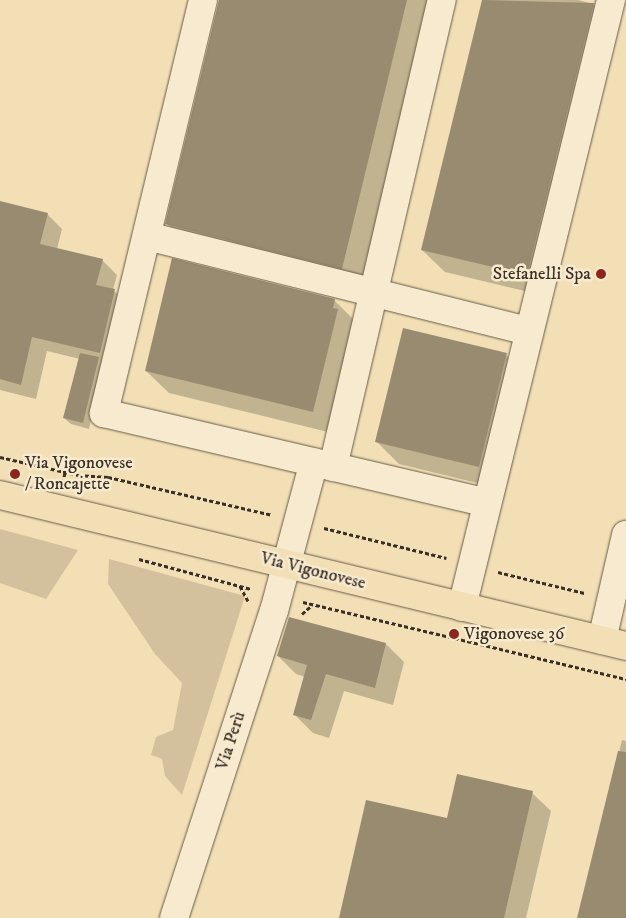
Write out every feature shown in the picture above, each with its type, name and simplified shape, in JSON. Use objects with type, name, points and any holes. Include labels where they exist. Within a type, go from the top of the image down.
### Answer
[{"type":"main road","name":"Via Vigonovese","points":[[0,495],[614,643]]},
{"type":"street","points":[[203,0],[104,413],[487,503]]},
{"type":"street","name":"Via Perù","points":[[174,918],[278,595],[324,465],[374,294],[442,0]]},
{"type":"street","points":[[462,607],[528,331],[612,0]]},
{"type":"street","points":[[146,236],[528,331]]},
{"type":"street","points":[[614,643],[626,535]]},
{"type":"path","points":[[0,457],[78,475],[108,477],[281,517]]},
{"type":"path","points":[[315,526],[441,556]]},
{"type":"path","points":[[134,558],[626,680]]},
{"type":"path","points":[[488,570],[590,595]]},
{"type":"shaded area","points":[[0,529],[78,550],[46,599],[0,583]]},
{"type":"shaded area","points":[[109,559],[245,596],[182,795],[165,776],[162,759],[151,755],[156,737],[173,730],[182,683],[155,654],[108,584]]},
{"type":"building","points":[[219,0],[407,0],[342,269],[165,224]]},
{"type":"building","points":[[482,0],[594,3],[527,275],[421,250]]},
{"type":"building","points":[[0,201],[48,213],[40,244],[103,259],[96,285],[115,289],[100,353],[32,337],[21,385],[0,379]]},
{"type":"building","points":[[172,258],[335,299],[333,308],[338,309],[313,412],[145,371]]},
{"type":"building","points":[[403,328],[507,353],[479,467],[375,442]]},
{"type":"building","points":[[80,353],[99,357],[83,423],[63,418]]},
{"type":"building","points":[[289,617],[386,643],[375,688],[326,674],[311,720],[293,715],[307,665],[277,656]]},
{"type":"building","points":[[618,751],[626,752],[626,918],[577,918]]},
{"type":"building","points":[[457,774],[533,791],[504,918],[339,918],[366,800],[447,818]]},
{"type":"place","name":"Stefanelli Spa","points":[[601,274]]},
{"type":"place","name":"Via Vigonovese / Roncajette","points":[[15,474]]},
{"type":"place","name":"Vigonovese 36","points":[[454,634]]}]
